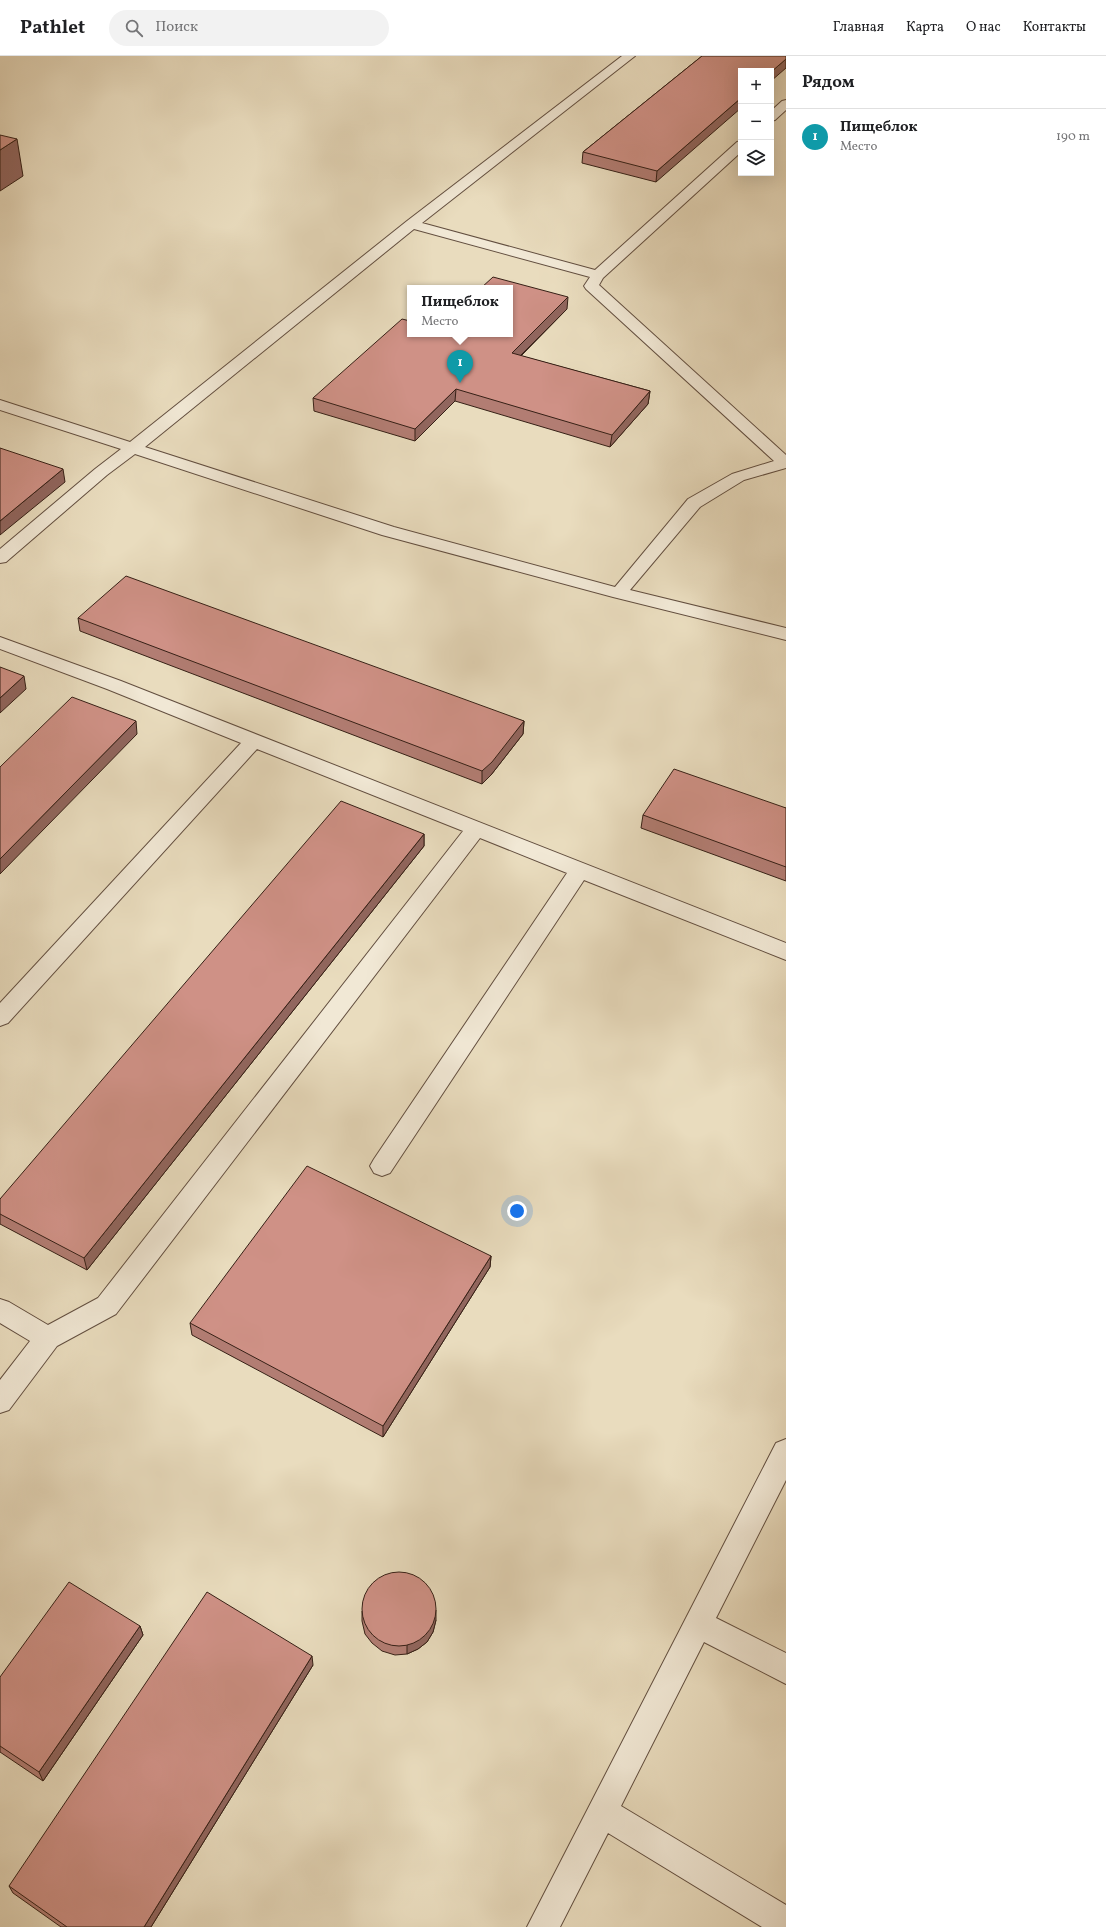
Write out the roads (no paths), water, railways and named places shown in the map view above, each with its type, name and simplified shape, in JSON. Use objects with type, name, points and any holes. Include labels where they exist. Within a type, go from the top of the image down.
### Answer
[{"type":"lane","points":[[0,558],[101,472],[412,224],[629,56]]},
{"type":"lane","points":[[774,114],[786,104]]},
{"type":"lane","points":[[738,148],[598,275],[591,286],[786,463]]},
{"type":"lane","points":[[412,224],[598,275]]},
{"type":"lane","points":[[0,405],[388,532],[619,593],[786,634]]},
{"type":"lane","points":[[619,593],[694,503],[738,477],[786,463]]},
{"type":"lane","points":[[0,644],[114,685],[786,952]]},
{"type":"lane","points":[[0,1017],[254,741]]},
{"type":"lane","points":[[0,1400],[48,1338],[106,1306],[476,829]]},
{"type":"lane","points":[[382,1166],[580,870]]},
{"type":"lane","points":[[0,1310],[48,1338]]},
{"type":"lane","points":[[543,1927],[786,1452]]},
{"type":"lane","points":[[698,1624],[786,1669]]},
{"type":"lane","points":[[602,1812],[786,1923]]},
{"type":"place","name":"Пищеблок","points":[[460,383]]}]
